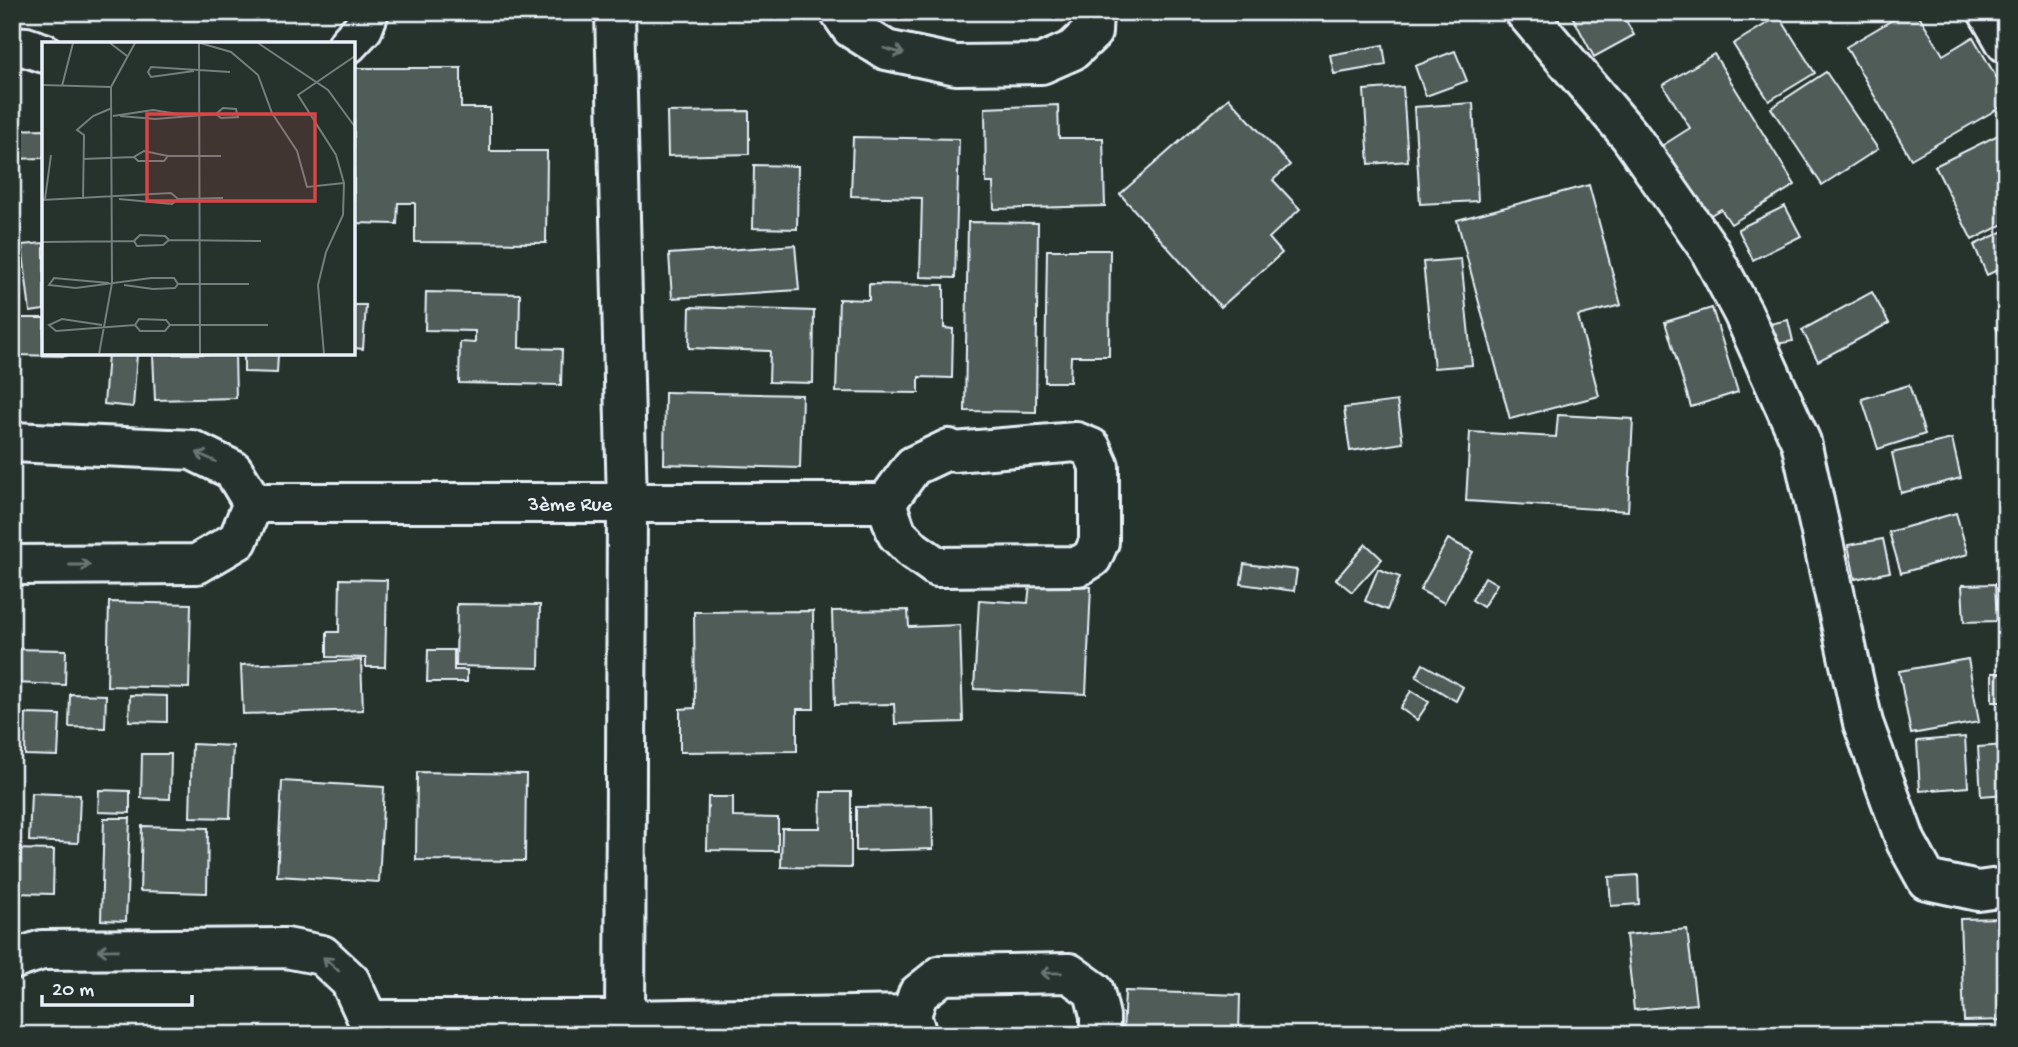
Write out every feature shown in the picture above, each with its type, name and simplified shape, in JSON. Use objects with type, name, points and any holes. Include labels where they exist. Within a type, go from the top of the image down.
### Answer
[{"type":"street","points":[[350,42],[363,28],[369,12]]},
{"type":"street","points":[[615,12],[627,503],[625,1028]]},
{"type":"street","points":[[840,12],[851,28],[886,50],[956,65],[1041,64],[1073,50],[1092,32],[1093,12]]},
{"type":"street","points":[[1525,12],[1630,136],[1709,249],[1748,325],[1801,442],[1863,723],[1906,842],[1927,880],[1978,891],[2006,887]]},
{"type":"street","points":[[1988,12],[2006,43]]},
{"type":"street","points":[[12,46],[42,52]]},
{"type":"street","points":[[12,442],[192,450],[233,470],[253,503],[238,540],[197,564],[12,565]]},
{"type":"street","points":[[1076,442],[1091,448],[1099,466],[1099,542],[1092,558],[1079,566],[937,567],[913,550],[897,534],[886,503],[913,466],[949,449],[954,452],[1076,442]]},
{"type":"street","name":"3ème Rue","points":[[253,503],[886,503]]},
{"type":"street","points":[[12,960],[42,950],[286,948],[321,955],[350,981],[363,1028],[914,1025],[918,994],[942,975],[1069,973],[1094,991],[1100,1016],[1100,1035]]},
{"type":"building","points":[[1570,12],[1621,12],[1634,35],[1594,57]]},
{"type":"building","points":[[1906,12],[1917,12],[1943,55],[1973,37],[2006,94],[2006,104],[1911,159],[1846,47]]},
{"type":"building","points":[[1779,16],[1815,73],[1769,101],[1733,44]]},
{"type":"building","points":[[1383,45],[1386,65],[1334,74],[1330,55]]},
{"type":"building","points":[[1455,51],[1467,81],[1426,96],[1415,66]]},
{"type":"building","points":[[1714,54],[1795,185],[1731,224],[1721,209],[1704,219],[1660,147],[1690,128],[1663,85]]},
{"type":"building","points":[[355,68],[461,68],[461,108],[490,108],[490,151],[547,151],[546,243],[415,242],[415,203],[398,203],[397,224],[355,223]]},
{"type":"building","points":[[1826,72],[1878,149],[1822,185],[1771,108]]},
{"type":"building","points":[[1403,87],[1408,161],[1369,164],[1364,90]]},
{"type":"building","points":[[1229,98],[1290,165],[1273,180],[1300,209],[1269,238],[1282,253],[1221,307],[1120,194]]},
{"type":"building","points":[[1473,103],[1478,201],[1420,204],[1414,107]]},
{"type":"building","points":[[1058,105],[1059,138],[1103,138],[1105,206],[994,209],[993,183],[986,183],[985,108]]},
{"type":"building","points":[[749,111],[749,154],[668,156],[667,112]]},
{"type":"building","points":[[42,129],[42,158],[12,159],[12,130]]},
{"type":"building","points":[[2006,131],[2006,223],[1972,240],[1935,166]]},
{"type":"building","points":[[853,137],[959,139],[955,278],[920,277],[922,198],[851,196]]},
{"type":"building","points":[[754,165],[798,166],[797,229],[753,228]]},
{"type":"building","points":[[1589,185],[1621,305],[1578,316],[1599,396],[1510,419],[1457,220]]},
{"type":"building","points":[[1785,206],[1801,236],[1753,260],[1738,229]]},
{"type":"building","points":[[968,222],[1038,223],[1036,412],[965,411]]},
{"type":"building","points":[[2006,230],[2006,266],[1987,275],[1974,245]]},
{"type":"building","points":[[42,243],[42,310],[30,312],[22,245]]},
{"type":"building","points":[[795,245],[799,290],[672,298],[669,254]]},
{"type":"building","points":[[1047,250],[1110,250],[1109,356],[1071,356],[1070,382],[1045,382]]},
{"type":"building","points":[[1461,259],[1472,365],[1434,368],[1423,262]]},
{"type":"building","points":[[869,284],[944,285],[944,328],[953,329],[952,378],[919,377],[919,393],[836,392],[839,299],[869,300]]},
{"type":"building","points":[[426,292],[520,294],[519,348],[562,349],[561,385],[459,383],[460,342],[475,343],[475,331],[425,330]]},
{"type":"building","points":[[1872,292],[1889,323],[1818,361],[1802,330]]},
{"type":"building","points":[[355,305],[366,305],[363,349],[355,348]]},
{"type":"building","points":[[690,307],[814,311],[813,383],[769,382],[770,351],[689,348]]},
{"type":"building","points":[[1712,308],[1738,392],[1691,407],[1665,322]]},
{"type":"building","points":[[12,318],[42,318],[42,355],[66,356],[12,355]]},
{"type":"building","points":[[1788,320],[1793,341],[1766,346],[1761,326]]},
{"type":"building","points":[[2006,323],[2006,351],[1996,327]]},
{"type":"building","points":[[108,355],[137,355],[133,407],[104,404]]},
{"type":"building","points":[[153,355],[235,355],[236,398],[155,400]]},
{"type":"building","points":[[244,355],[278,355],[277,373],[244,372]]},
{"type":"building","points":[[1909,385],[1925,434],[1878,449],[1862,399]]},
{"type":"building","points":[[665,392],[802,395],[800,468],[664,464]]},
{"type":"building","points":[[1397,401],[1403,443],[1350,451],[1344,408]]},
{"type":"building","points":[[1558,415],[1633,419],[1628,511],[1466,501],[1470,432],[1556,437]]},
{"type":"building","points":[[1952,439],[1961,478],[1901,493],[1892,453]]},
{"type":"building","points":[[1956,513],[1968,554],[1901,573],[1889,532]]},
{"type":"building","points":[[1448,539],[1473,552],[1444,603],[1420,590]]},
{"type":"building","points":[[1883,539],[1890,572],[1855,579],[1848,545]]},
{"type":"building","points":[[1366,544],[1382,559],[1352,592],[1336,579]]},
{"type":"building","points":[[1244,564],[1297,570],[1294,591],[1241,584]]},
{"type":"building","points":[[1378,569],[1400,577],[1387,610],[1365,601]]},
{"type":"building","points":[[1485,577],[1497,584],[1483,607],[1472,600]]},
{"type":"building","points":[[340,579],[387,580],[385,667],[366,667],[366,658],[327,657],[327,632],[339,632]]},
{"type":"building","points":[[1030,584],[1091,587],[1086,694],[974,689],[979,600],[1028,603]]},
{"type":"building","points":[[1995,584],[1997,621],[1964,622],[1962,585]]},
{"type":"building","points":[[109,602],[191,604],[189,688],[107,686]]},
{"type":"building","points":[[457,604],[540,605],[539,668],[456,666]]},
{"type":"building","points":[[908,610],[909,627],[960,625],[963,722],[895,724],[894,704],[835,705],[832,611]]},
{"type":"building","points":[[813,611],[814,709],[797,709],[797,751],[680,752],[680,709],[695,708],[694,612]]},
{"type":"building","points":[[12,649],[66,650],[65,685],[12,683]]},
{"type":"building","points":[[428,650],[454,650],[454,670],[467,670],[467,682],[427,682]]},
{"type":"building","points":[[1968,659],[1979,722],[1911,734],[1899,671]]},
{"type":"building","points":[[361,660],[363,710],[243,714],[241,665]]},
{"type":"building","points":[[1423,664],[1463,687],[1456,701],[1416,677]]},
{"type":"building","points":[[1992,673],[2006,673],[2006,702],[1992,702]]},
{"type":"building","points":[[1411,691],[1429,702],[1417,720],[1400,708]]},
{"type":"building","points":[[70,694],[106,695],[105,728],[69,727]]},
{"type":"building","points":[[130,695],[167,696],[167,722],[129,721]]},
{"type":"building","points":[[26,714],[60,715],[58,756],[25,755]]},
{"type":"building","points":[[1965,737],[1968,787],[1920,791],[1917,741]]},
{"type":"building","points":[[192,744],[233,746],[230,818],[190,817]]},
{"type":"building","points":[[2006,745],[2006,794],[1981,796],[1978,747]]},
{"type":"building","points":[[142,754],[171,754],[170,799],[141,798]]},
{"type":"building","points":[[417,772],[526,774],[525,861],[416,860]]},
{"type":"building","points":[[282,781],[384,787],[379,882],[277,876]]},
{"type":"building","points":[[99,790],[130,791],[130,813],[98,812]]},
{"type":"building","points":[[821,792],[851,792],[851,868],[781,867],[782,828],[820,828]]},
{"type":"building","points":[[31,793],[80,795],[78,843],[29,841]]},
{"type":"building","points":[[708,797],[733,797],[733,817],[778,818],[778,851],[707,850]]},
{"type":"building","points":[[932,806],[933,849],[856,851],[856,807]]},
{"type":"building","points":[[104,818],[130,818],[126,921],[101,920]]},
{"type":"building","points":[[142,826],[208,828],[207,893],[140,891]]},
{"type":"building","points":[[12,849],[54,850],[53,894],[12,893]]},
{"type":"building","points":[[1638,875],[1639,904],[1611,906],[1609,877]]},
{"type":"building","points":[[2006,918],[2006,1020],[1964,1021],[1960,919]]},
{"type":"building","points":[[1687,929],[1696,1004],[1634,1010],[1626,935]]},
{"type":"building","points":[[1125,991],[1240,995],[1239,1035],[1123,1035]]}]
